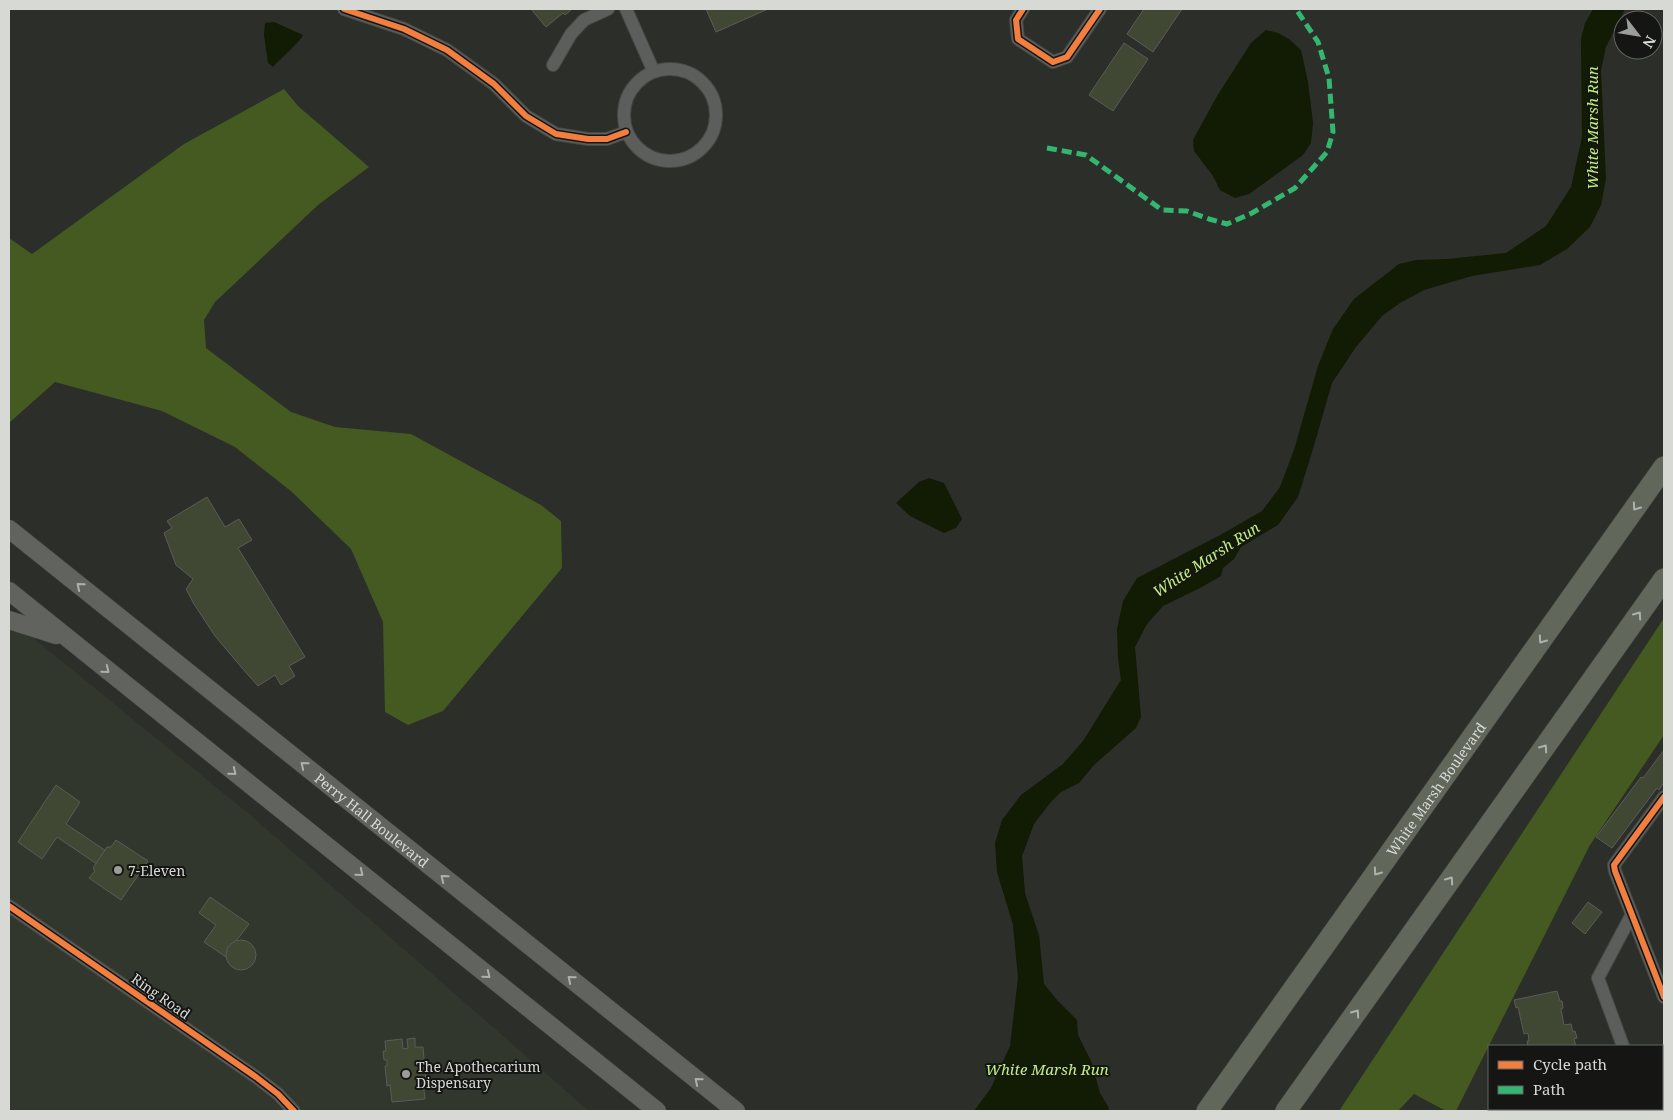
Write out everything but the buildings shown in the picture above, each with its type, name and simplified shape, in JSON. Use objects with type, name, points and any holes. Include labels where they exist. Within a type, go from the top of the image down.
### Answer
[{"type":"highway","name":"White Marsh Boulevard","points":[[1207,1111],[1664,467]]},
{"type":"highway","points":[[1286,1111],[1664,579]]},
{"type":"highway","points":[[1191,1111],[1308,958],[1352,906]]},
{"type":"highway","points":[[1293,1111],[1328,1053]]},
{"type":"main road","name":"Perry Hall Boulevard","points":[[9,529],[736,1111]]},
{"type":"main road","points":[[9,591],[657,1111]]},
{"type":"main road","points":[[9,620],[68,640]]},
{"type":"street","points":[[344,9],[404,29],[447,50],[494,84],[526,116],[556,134],[588,139],[607,139],[626,132]]},
{"type":"street","points":[[553,65],[571,34],[584,20],[608,9]]},
{"type":"street","points":[[626,9],[653,70]]},
{"type":"street","points":[[1023,9],[1016,20],[1018,39],[1052,62],[1067,56],[1100,9]]},
{"type":"street","points":[[670,68],[685,70],[698,78],[709,89],[715,102],[716,118],[713,133],[702,148],[692,156],[677,161],[661,161],[646,156],[634,146],[626,132],[623,117],[625,102],[631,88],[642,77],[653,70],[670,68]]},
{"type":"street","points":[[1664,797],[1614,865],[1664,997]]},
{"type":"street","name":"Ring Road","points":[[9,906],[256,1077],[278,1094],[294,1111]]},
{"type":"street","points":[[1623,1045],[1598,978],[1632,914]]},
{"type":"shaded area","points":[[9,618],[248,813],[589,1111],[9,1111]]},
{"type":"green space","points":[[284,89],[298,106],[369,167],[318,205],[215,302],[204,320],[206,348],[291,412],[335,427],[411,434],[541,505],[561,521],[562,568],[443,711],[408,725],[385,712],[383,622],[351,549],[292,492],[235,447],[162,411],[55,382],[9,423],[9,238],[32,254],[184,144]]},
{"type":"green space","points":[[1664,618],[1664,735],[1590,845],[1456,1111],[1446,1111],[1414,1094],[1398,1111],[1339,1111]]},
{"type":"water","name":"White Marsh Run","points":[[1593,9],[1625,9],[1613,10],[1613,33],[1606,47],[1601,70],[1606,179],[1601,205],[1590,227],[1567,249],[1540,265],[1472,276],[1424,290],[1400,303],[1382,316],[1356,347],[1332,383],[1298,497],[1278,525],[1241,547],[1234,559],[1223,568],[1221,576],[1163,606],[1147,624],[1135,647],[1141,717],[1136,728],[1094,765],[1079,783],[1061,792],[1034,824],[1022,856],[1025,893],[1039,935],[1044,984],[1077,1020],[1078,1035],[1091,1061],[1100,1093],[1109,1108],[1108,1111],[974,1111],[991,1088],[1010,1046],[1018,978],[1013,925],[997,872],[995,843],[1002,820],[1021,795],[1063,764],[1083,741],[1121,680],[1117,629],[1123,601],[1137,578],[1262,511],[1280,487],[1294,450],[1318,366],[1333,329],[1354,299],[1399,264],[1416,260],[1506,253],[1546,226],[1571,187],[1582,137],[1581,39],[1585,23]]},
{"type":"water","points":[[274,22],[303,35],[273,67],[268,63],[264,35],[265,23]]},
{"type":"water","points":[[1266,30],[1278,33],[1289,39],[1301,50],[1308,82],[1313,123],[1311,143],[1303,155],[1249,194],[1235,198],[1220,190],[1213,176],[1194,151],[1193,140],[1217,96],[1251,43]]},
{"type":"water","points":[[929,478],[944,483],[962,519],[956,528],[944,533],[910,516],[896,503],[919,482]]},
{"type":"marked path","points":[[1047,148],[1086,155],[1162,210],[1187,211],[1227,224],[1252,213],[1295,188],[1327,152],[1333,132],[1329,78],[1318,42],[1296,9]]},
{"type":"cycle path","points":[[344,9],[404,29],[447,50],[494,84],[526,116],[556,134],[588,139],[607,139],[626,132]]},
{"type":"cycle path","points":[[1023,9],[1016,20],[1018,39],[1053,62],[1067,57],[1100,9]]},
{"type":"cycle path","points":[[1664,797],[1614,865],[1664,997]]},
{"type":"cycle path","points":[[9,906],[256,1077],[278,1094],[294,1111]]},
{"type":"place","name":"7-Eleven","points":[[118,870]]},
{"type":"place","name":"The Apothecarium Dispensary","points":[[406,1074]]}]
